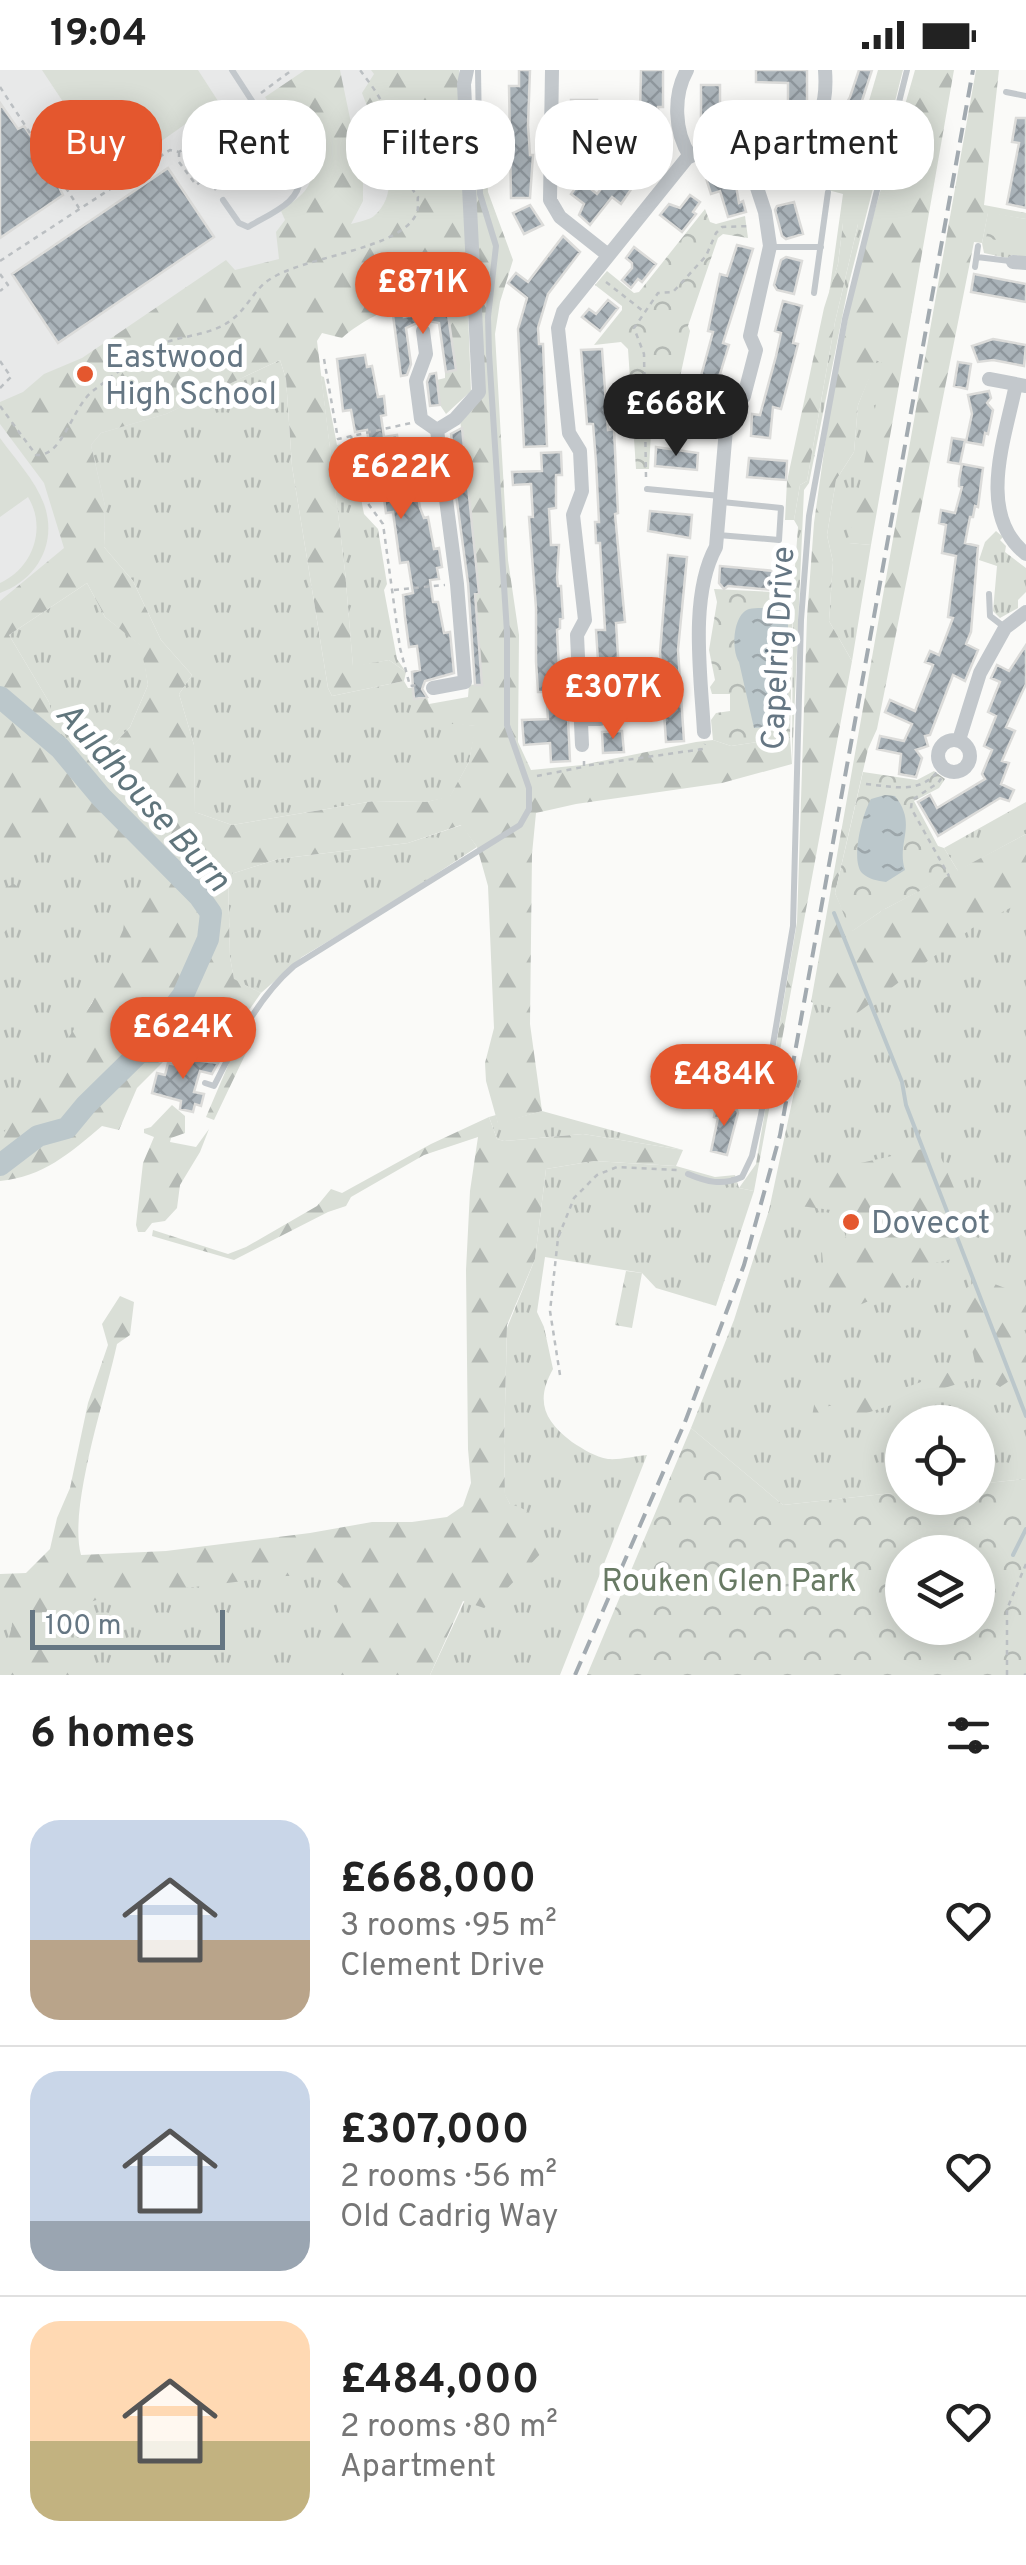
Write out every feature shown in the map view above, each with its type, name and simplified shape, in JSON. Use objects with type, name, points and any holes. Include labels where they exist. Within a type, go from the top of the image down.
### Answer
[{"type":"street","points":[[438,430],[455,419],[479,392],[464,84],[467,70]]},
{"type":"street","points":[[552,70],[550,200],[560,216],[608,255]]},
{"type":"street","points":[[687,70],[679,85],[679,136],[690,156]]},
{"type":"street","points":[[825,70],[825,100]]},
{"type":"street","points":[[582,744],[576,636],[584,620],[572,515],[582,491],[580,451],[569,432],[558,328],[568,303],[693,155]]},
{"type":"street","points":[[704,732],[699,646],[706,565],[716,547],[727,417],[744,396],[756,350],[750,336],[770,246],[757,190]]},
{"type":"street","points":[[422,332],[426,354],[416,381],[421,419],[438,430]]},
{"type":"street","points":[[989,379],[1021,385],[997,486],[1000,518],[1016,546],[1026,554]]},
{"type":"street","points":[[433,688],[464,682],[457,584],[438,430]]},
{"type":"street","points":[[959,740],[980,674],[1005,628],[1026,612]]},
{"type":"street","points":[[703,704],[722,703]]},
{"type":"street","points":[[580,720],[600,719]]},
{"type":"street","points":[[959,740],[970,757],[957,772],[944,768],[939,750],[944,743],[959,740]]},
{"type":"lane","points":[[232,70],[253,100]]},
{"type":"lane","points":[[205,1082],[214,1086],[262,1000],[294,966],[520,825],[529,808],[525,778],[507,726],[506,632],[488,353],[496,246],[480,194],[478,70]]},
{"type":"lane","name":"Capelrig Drive","points":[[688,1174],[709,1182],[730,1182],[742,1177],[752,1156],[761,1115],[796,896],[800,638],[809,516],[845,319],[907,70]]},
{"type":"lane","points":[[1006,92],[1026,96]]},
{"type":"lane","points":[[223,200],[239,223],[248,228],[296,198],[299,190]]},
{"type":"lane","points":[[814,293],[828,192]]},
{"type":"lane","points":[[770,246],[821,247]]},
{"type":"lane","points":[[975,268],[978,246]]},
{"type":"lane","points":[[977,257],[1019,263]]},
{"type":"lane","points":[[647,489],[781,508],[779,540],[717,535]]},
{"type":"lane","points":[[989,594],[990,616],[1005,628]]},
{"type":"path","points":[[253,100],[292,70]]},
{"type":"path","points":[[0,406],[36,455],[42,456],[64,438],[67,424],[84,397],[161,344],[227,324],[252,303],[267,281],[312,260],[390,239],[409,222],[417,212],[418,196],[406,182],[397,160],[382,103],[360,70]]},
{"type":"path","points":[[0,86],[80,209]]},
{"type":"path","points":[[0,261],[170,150],[182,150]]},
{"type":"path","points":[[179,152],[182,165]]},
{"type":"path","points":[[216,190],[223,200]]},
{"type":"path","points":[[647,489],[644,354],[634,333],[658,293],[673,292],[699,266],[722,227],[767,222]]},
{"type":"path","points":[[594,273],[644,312]]},
{"type":"path","points":[[0,274],[8,286],[0,290]]},
{"type":"path","points":[[324,359],[338,439],[421,419]]},
{"type":"path","points":[[0,360],[11,377],[0,388]]},
{"type":"path","points":[[352,436],[370,505],[383,524],[400,648],[410,686],[432,683],[433,688]]},
{"type":"path","points":[[392,590],[457,584]]},
{"type":"path","points":[[582,744],[584,766]]},
{"type":"path","points":[[525,778],[703,748]]},
{"type":"path","points":[[866,784],[915,788],[944,768]]},
{"type":"path","points":[[944,768],[938,783],[912,800],[910,808],[949,876]]},
{"type":"path","points":[[560,1375],[550,1311],[558,1238],[574,1198],[597,1175],[618,1167],[679,1170],[688,1174]]},
{"type":"path","points":[[1007,1675],[1007,1609],[1026,1564]]},
{"type":"shaded area","name":"Eastwood High School","points":[[0,70],[431,70],[437,100],[346,100],[346,190],[453,190],[454,195],[307,307],[91,547],[0,632]]},
{"type":"green space","points":[[42,70],[198,70],[217,100],[182,100],[182,126],[162,141],[162,100],[62,100]]},
{"type":"green space","points":[[305,70],[340,70],[346,100],[346,190],[363,190],[363,201],[351,224],[374,216],[389,190],[463,190],[471,391],[446,414],[440,405],[437,380],[445,378],[445,372],[456,370],[447,302],[422,299],[408,303],[377,315],[342,338],[322,333],[317,341],[353,666],[389,660],[406,672],[404,681],[332,696],[292,466],[286,379],[280,360],[166,414],[101,433],[91,445],[105,506],[104,547],[133,581],[161,640],[192,675],[179,694],[194,745],[195,812],[232,825],[374,801],[426,802],[450,796],[469,762],[475,726],[410,720],[414,699],[427,697],[429,704],[468,697],[469,685],[482,684],[475,594],[479,593],[460,419],[484,396],[475,190],[488,190],[513,260],[495,334],[508,560],[519,635],[518,742],[531,770],[582,765],[696,742],[713,740],[731,746],[790,737],[792,764],[722,783],[536,813],[530,1024],[542,1111],[498,1124],[485,1063],[494,1028],[488,886],[477,847],[461,825],[408,843],[278,859],[228,875],[234,979],[261,993],[247,1013],[230,1013],[217,1038],[246,1053],[214,1120],[206,1117],[229,1063],[175,1050],[137,1088],[119,1130],[102,1126],[43,1169],[0,1181],[0,1138],[92,1003],[123,930],[129,893],[143,885],[155,863],[140,848],[90,843],[7,849],[0,846],[0,601],[64,548],[44,483],[0,424],[0,402],[23,392],[44,374],[82,358],[226,260],[235,270],[279,259],[276,232],[285,220],[281,211],[305,190],[326,190],[326,100],[265,97]],"holes":[[[87,583],[105,617],[141,646],[148,685],[130,727],[96,763],[54,728],[49,702],[9,635]]]},
{"type":"green space","points":[[371,70],[459,70],[460,100],[365,100],[362,93],[374,74]]},
{"type":"green space","points":[[878,70],[903,70],[895,100],[869,100]]},
{"type":"green space","points":[[915,70],[954,70],[934,184],[934,100],[906,100]]},
{"type":"green space","points":[[976,70],[999,70],[984,205],[1026,213],[1026,219],[988,213],[982,243],[974,242],[877,729],[868,749],[835,893],[852,931],[883,910],[1026,834],[1026,900],[975,926],[856,1014],[811,1002]]},
{"type":"green space","points":[[828,190],[873,190],[849,283],[809,483],[804,490],[792,764],[793,593],[798,527],[794,520],[800,485],[807,481],[835,322],[858,224],[843,223],[838,264],[829,294],[843,194]]},
{"type":"green space","points":[[881,190],[933,190],[871,545],[848,543],[884,364],[877,360],[858,405],[854,452],[836,480],[827,535],[833,562],[829,621],[852,661],[754,1191],[739,1188],[756,1164],[797,922],[814,523],[829,416],[856,276]]},
{"type":"green space","points":[[705,209],[710,222],[716,224],[745,216],[748,238],[723,234],[718,238],[688,326],[680,377],[671,379],[666,427],[656,427],[651,432],[649,469],[636,469],[628,349],[621,342],[594,345],[622,306],[595,285],[607,271],[634,293],[639,292]]},
{"type":"green space","points":[[988,212],[1026,219],[1026,257],[984,253]]},
{"type":"green space","points":[[849,214],[858,224],[835,322],[807,481],[800,485],[794,520],[785,520],[787,481],[824,308],[838,264],[843,223]]},
{"type":"green space","points":[[990,218],[1026,225],[1026,246],[986,238]]},
{"type":"green space","points":[[280,360],[286,379],[292,466],[328,688],[332,696],[404,681],[408,688],[413,688],[414,699],[447,722],[476,726],[469,762],[450,797],[426,802],[374,801],[232,825],[195,812],[194,745],[179,694],[192,675],[161,640],[133,581],[104,547],[105,506],[91,445],[101,433],[166,414]]},
{"type":"green space","points":[[876,360],[885,363],[849,543],[871,545],[852,661],[829,621],[833,562],[827,535],[836,480],[854,452],[858,405]]},
{"type":"green space","points":[[321,376],[337,445],[350,442],[364,514],[378,529],[397,659],[406,672],[389,660],[353,667]]},
{"type":"green space","points":[[0,438],[40,495],[48,518],[48,533],[34,569],[0,593],[0,583],[21,568],[34,546],[36,521],[28,497],[0,517]]},
{"type":"green space","points":[[996,531],[1003,537],[1000,540],[1006,546],[1005,552],[1026,568],[1026,592],[1018,600],[1018,608],[1000,618],[993,611],[997,566],[979,560],[985,542]]},
{"type":"green space","points":[[87,583],[105,617],[142,646],[148,685],[130,727],[96,763],[53,728],[49,702],[9,635]]},
{"type":"green space","points":[[714,589],[793,593],[790,737],[731,746],[713,740],[711,720],[716,713],[730,711],[730,694],[712,694],[710,687],[715,680],[709,650],[717,602]]},
{"type":"green space","points":[[0,722],[181,850],[0,1160]]},
{"type":"green space","points":[[934,771],[945,779],[939,788],[914,801],[938,846],[944,848],[958,871],[883,910],[851,932],[835,893],[863,772],[917,780]]},
{"type":"green space","points":[[1026,802],[1026,834],[958,871],[944,848]]},
{"type":"green space","points":[[462,825],[477,847],[302,957],[261,993],[234,980],[228,875],[278,859],[408,843]]},
{"type":"green space","points":[[1026,856],[1026,1479],[995,1482],[995,1405],[885,1405],[885,1494],[783,1505],[691,1428],[734,1320],[769,1210],[819,975]]},
{"type":"green space","points":[[14,884],[23,891],[19,913],[0,938],[0,890]]},
{"type":"green space","points":[[172,1105],[185,1116],[185,1133],[170,1142],[196,1147],[209,1129],[180,1185],[177,1208],[165,1221],[152,1223],[145,1232],[138,1232],[143,1163],[154,1137],[144,1133],[144,1129],[151,1127]]},
{"type":"green space","points":[[542,1111],[683,1150],[583,1134],[504,1141],[497,1139],[489,1117],[496,1115],[498,1123]]},
{"type":"green space","points":[[489,1117],[497,1139],[504,1141],[583,1134],[683,1150],[676,1166],[594,1161],[546,1169],[535,1259],[507,1325],[504,1446],[505,1494],[510,1504],[535,1518],[548,1546],[484,1608],[463,1601],[430,1675],[325,1675],[343,1587],[330,1576],[286,1576],[103,1598],[64,1610],[52,1644],[70,1675],[0,1675],[0,1639],[8,1640],[12,1623],[11,1614],[0,1601],[0,1574],[26,1573],[50,1549],[57,1518],[70,1488],[88,1403],[108,1345],[102,1324],[120,1296],[134,1302],[130,1335],[117,1344],[90,1451],[80,1510],[81,1555],[166,1551],[372,1522],[412,1522],[447,1517],[463,1506],[471,1483],[466,1270],[470,1191],[478,1137],[424,1155],[351,1197],[346,1206],[234,1260],[152,1236],[153,1230],[228,1254],[317,1206],[331,1189],[342,1193]]},
{"type":"green space","points":[[936,1146],[973,1232],[952,1259],[923,1266],[908,1285],[842,1312],[825,1283],[822,1252],[846,1237],[847,1212],[800,1206],[803,1176]]},
{"type":"green space","points":[[594,1161],[676,1166],[715,1177],[735,1175],[739,1188],[754,1191],[716,1306],[656,1288],[642,1273],[545,1257],[537,1312],[553,1369],[544,1391],[549,1418],[572,1442],[598,1456],[613,1459],[647,1455],[560,1675],[430,1675],[510,1504],[505,1495],[504,1446],[507,1328],[535,1259],[546,1169]]},
{"type":"green space","points":[[626,1271],[642,1273],[632,1328],[615,1325]]},
{"type":"green space","points":[[979,1278],[1026,1296],[1026,1322],[1021,1323],[1026,1334],[1026,1370],[1000,1387],[982,1376],[848,1419],[811,1422],[819,1378],[828,1377],[825,1407],[904,1388],[975,1363],[960,1294]]},
{"type":"green space","name":"Rouken Glen Park","points":[[691,1428],[783,1505],[885,1494],[885,1515],[995,1515],[995,1482],[1026,1479],[1026,1675],[587,1675]]},
{"type":"green space","points":[[461,1540],[390,1675],[0,1675],[0,1578]]},
{"type":"water","points":[[783,608],[788,612],[788,720],[781,726],[754,728],[735,649],[735,633],[740,618],[749,609]]},
{"type":"water","points":[[895,796],[902,806],[906,825],[905,870],[886,882],[864,875],[857,858],[868,805],[871,799]]},
{"type":"building","points":[[519,70],[530,70],[530,198],[511,198],[511,190],[515,190],[515,100],[509,100],[509,86],[519,86]]},
{"type":"building","points":[[641,70],[663,70],[663,100],[640,100]]},
{"type":"building","points":[[756,70],[807,70],[807,100],[788,100],[788,83],[756,82]]},
{"type":"building","points":[[859,70],[872,70],[862,100],[848,100]]},
{"type":"building","points":[[701,85],[720,85],[720,100],[701,100]]},
{"type":"building","points":[[0,103],[18,129],[24,126],[30,135],[30,190],[60,190],[63,195],[0,238]]},
{"type":"building","points":[[1016,118],[1026,118],[1026,208],[1007,204],[1019,143],[1012,142]]},
{"type":"building","points":[[168,168],[214,237],[58,343],[12,274],[136,190],[162,190],[162,172]]},
{"type":"building","points":[[574,190],[592,190],[597,194],[600,190],[631,190],[621,204],[612,197],[590,225],[579,215],[584,204],[571,194]]},
{"type":"building","points":[[710,190],[737,190],[746,212],[728,217],[720,191],[711,194]]},
{"type":"building","points":[[690,195],[700,202],[682,232],[660,215],[669,204],[680,208]]},
{"type":"building","points":[[794,202],[803,234],[786,239],[775,210]]},
{"type":"building","points":[[530,205],[543,225],[524,234],[513,213]]},
{"type":"building","points":[[563,236],[580,252],[548,294],[538,328],[539,344],[543,344],[547,446],[524,447],[518,329],[527,298],[508,283],[516,273],[528,282]]},
{"type":"building","points":[[737,245],[753,249],[723,343],[729,345],[717,384],[710,382],[702,411],[704,428],[687,427],[692,385],[698,387],[713,332],[708,331],[720,274],[727,276]]},
{"type":"building","points":[[634,247],[656,264],[642,282],[638,279],[631,288],[622,280],[632,268],[626,258]]},
{"type":"building","points":[[786,257],[802,261],[794,294],[777,290],[774,285],[781,260]]},
{"type":"building","points":[[974,274],[1026,284],[1026,302],[971,292]]},
{"type":"building","points":[[608,300],[618,308],[600,331],[582,317],[589,309],[596,314]]},
{"type":"building","points":[[783,301],[802,306],[793,343],[798,344],[781,409],[773,407],[770,438],[751,436],[752,414],[760,415],[776,356],[781,333],[775,331]]},
{"type":"building","points":[[447,308],[456,370],[446,372],[439,323],[423,320],[406,328],[411,364],[407,375],[401,376],[393,315],[404,313],[404,317]]},
{"type":"building","points":[[993,339],[1026,345],[1024,366],[993,360],[978,362],[972,346]]},
{"type":"building","points":[[602,349],[608,430],[614,429],[618,513],[615,514],[625,622],[616,623],[621,705],[601,707],[596,630],[605,630],[600,543],[596,543],[596,462],[593,424],[587,424],[581,350]]},
{"type":"building","points":[[365,355],[367,367],[372,366],[378,397],[384,396],[384,437],[397,435],[399,447],[404,446],[420,508],[424,518],[428,517],[434,549],[439,548],[439,579],[430,580],[444,633],[450,632],[454,673],[425,681],[422,689],[427,697],[414,699],[412,672],[420,670],[417,646],[409,647],[405,617],[403,595],[413,593],[408,562],[400,563],[393,512],[386,513],[383,491],[376,492],[367,430],[355,432],[351,410],[343,411],[337,359]]},
{"type":"building","points":[[958,362],[971,364],[967,389],[954,386]]},
{"type":"building","points":[[436,373],[440,405],[430,406],[427,382],[430,374]]},
{"type":"building","points":[[989,391],[991,398],[987,403],[993,410],[988,434],[985,433],[983,445],[966,442],[972,414],[968,395]]},
{"type":"building","points":[[462,428],[479,593],[475,594],[482,685],[475,685],[468,583],[453,472],[451,434]]},
{"type":"building","points":[[952,438],[965,440],[960,464],[948,462]]},
{"type":"building","points":[[656,447],[698,453],[697,470],[655,466]]},
{"type":"building","points":[[561,452],[562,475],[556,475],[556,508],[549,509],[551,545],[559,545],[557,577],[563,618],[557,630],[561,699],[567,698],[570,761],[551,762],[550,743],[524,745],[522,720],[548,719],[546,692],[538,692],[529,517],[533,517],[531,484],[513,485],[512,472],[542,471],[541,453]]},
{"type":"building","points":[[749,458],[787,461],[786,480],[747,477]]},
{"type":"building","points":[[962,464],[983,468],[978,507],[970,517],[965,543],[978,546],[971,632],[966,644],[978,650],[965,681],[953,675],[930,735],[925,736],[928,746],[916,750],[922,758],[916,777],[899,774],[901,754],[877,749],[880,736],[904,741],[912,724],[885,712],[890,700],[915,711],[933,665],[925,662],[930,651],[939,655],[953,618],[948,617],[956,556],[942,553],[946,525],[939,523],[941,510],[955,513],[962,487]]},
{"type":"building","points":[[650,511],[692,515],[690,538],[648,531]]},
{"type":"building","points":[[668,555],[687,557],[678,650],[684,741],[666,742],[660,652]]},
{"type":"building","points":[[720,566],[785,572],[784,589],[778,594],[774,590],[728,586],[724,589],[719,583]]},
{"type":"building","points":[[1026,645],[1026,684],[1006,727],[1015,731],[1002,761],[1009,763],[1001,784],[1014,790],[1009,801],[1000,798],[938,836],[918,802],[930,795],[937,808],[985,779],[982,774],[992,750],[984,746],[996,716],[988,712],[1000,682],[991,678],[997,665],[1009,671]]},
{"type":"building","points":[[622,731],[624,752],[603,753],[602,732]]},
{"type":"building","points":[[178,1058],[218,1063],[212,1074],[200,1071],[194,1092],[204,1094],[201,1106],[195,1104],[193,1112],[180,1109],[181,1101],[152,1093],[157,1073],[165,1075],[168,1063],[176,1065]]},
{"type":"building","points":[[716,1107],[738,1113],[727,1155],[711,1151],[718,1118],[714,1117]]},
{"type":"waterway","name":"Auldhouse Burn","points":[[0,697],[60,748],[211,913],[208,939],[183,995],[141,1051],[67,1128],[38,1136],[0,1165]]},
{"type":"waterway","points":[[834,913],[902,1082],[906,1105],[1026,1416]]},
{"type":"waterway","points":[[1013,1555],[1026,1529]]},
{"type":"railway","points":[[575,1675],[685,1422],[744,1265],[780,1135],[973,70]]},
{"type":"place","name":"Eastwood High School","points":[[85,374]]},
{"type":"place","name":"Dovecot","points":[[851,1222]]}]
